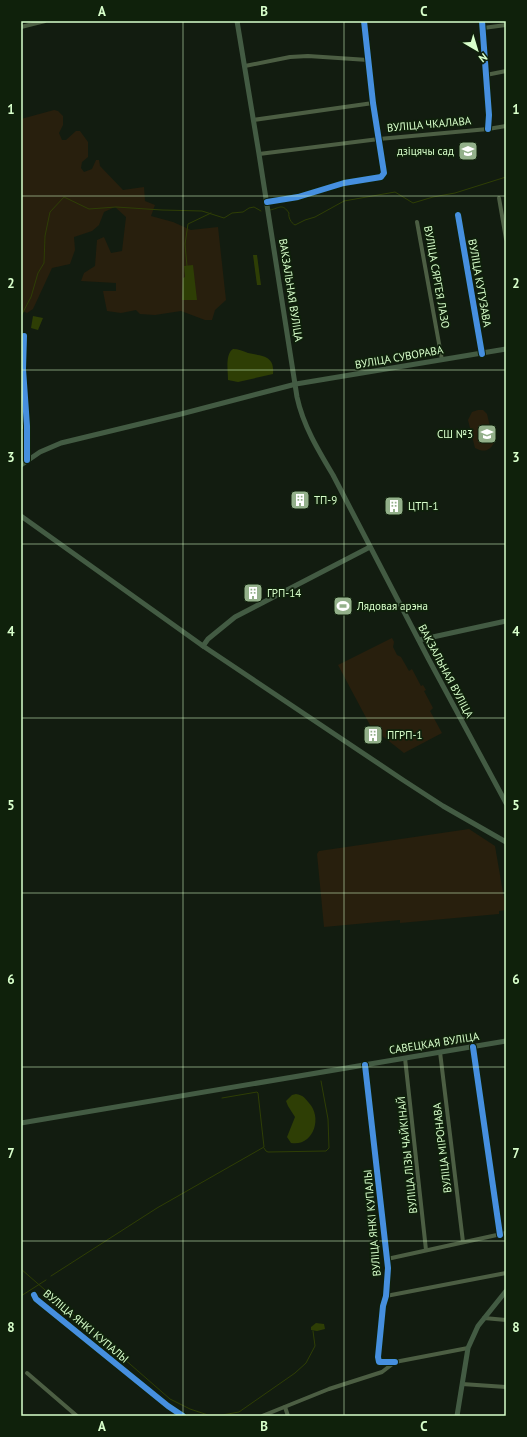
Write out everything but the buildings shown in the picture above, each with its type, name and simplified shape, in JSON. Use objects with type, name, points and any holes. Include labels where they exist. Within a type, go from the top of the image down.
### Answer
[{"type":"main road","name":"ВАКЗАЛЬНАЯ ВУЛІЦА","points":[[237,21],[299,404],[309,432],[506,803]]},
{"type":"main road","name":"ВУЛІЦА СУВОРАВА","points":[[21,465],[40,452],[60,443],[181,414],[296,384],[506,350]]},
{"type":"main road","points":[[21,516],[203,646],[443,806],[506,842]]},
{"type":"main road","points":[[203,646],[208,639],[234,617],[370,547]]},
{"type":"main road","points":[[419,640],[506,621]]},
{"type":"main road","name":"САВЕЦКАЯ ВУЛІЦА","points":[[21,1123],[506,1041]]},
{"type":"main road","points":[[457,1416],[468,1348],[472,1336],[484,1318],[506,1291]]},
{"type":"street","points":[[21,27],[45,21]]},
{"type":"street","points":[[267,202],[298,197],[344,183],[381,177],[384,173],[373,103],[364,21]]},
{"type":"street","points":[[482,21],[489,115],[488,129]]},
{"type":"street","points":[[483,28],[506,25]]},
{"type":"street","points":[[245,66],[290,57],[308,56],[368,60]]},
{"type":"street","points":[[486,75],[506,71]]},
{"type":"street","points":[[253,120],[373,103]]},
{"type":"street","name":"ВУЛІЦА ЧКАЛАВА","points":[[259,154],[379,139],[506,126]]},
{"type":"street","points":[[499,198],[506,239]]},
{"type":"street","name":"ВУЛІЦА КУТУЗАВА","points":[[458,215],[482,354]]},
{"type":"street","name":"ВУЛІЦА СЯРГЕЯ ЛАЗО","points":[[417,222],[442,360]]},
{"type":"street","points":[[24,336],[23,370],[27,426],[27,460]]},
{"type":"street","points":[[21,426],[27,426]]},
{"type":"street","points":[[473,1047],[500,1235]]},
{"type":"street","name":"ВУЛІЦА МІРОНАВА","points":[[440,1052],[462,1242]]},
{"type":"street","name":"ВУЛІЦА ЛІЗЫ ЧАЙКІНАЙ","points":[[405,1058],[426,1250]]},
{"type":"street","name":"ВУЛІЦА ЯНКІ КУПАЛЫ","points":[[365,1065],[388,1268],[378,1357],[379,1373]]},
{"type":"street","points":[[387,1258],[506,1233]]},
{"type":"street","points":[[386,1296],[506,1273]]},
{"type":"street","name":"ВУЛІЦА ЯНКІ КУПАЛЫ","points":[[34,1295],[42,1304],[168,1406],[183,1416]]},
{"type":"street","points":[[484,1318],[506,1320]]},
{"type":"street","points":[[379,1362],[396,1362],[468,1348]]},
{"type":"street","points":[[262,1416],[329,1389],[379,1373],[389,1368],[396,1362]]},
{"type":"street","points":[[27,1373],[77,1416]]},
{"type":"street","points":[[462,1384],[506,1387]]},
{"type":"street","points":[[285,1407],[288,1416]]},
{"type":"shaded area","points":[[54,110],[58,111],[63,116],[63,125],[59,133],[62,140],[66,140],[76,131],[80,131],[88,142],[88,157],[82,162],[81,168],[84,172],[92,169],[96,160],[99,160],[100,166],[123,190],[144,187],[145,201],[155,205],[151,216],[173,222],[191,230],[218,227],[226,300],[215,310],[212,320],[205,320],[181,311],[155,315],[140,314],[136,310],[121,313],[107,311],[103,291],[116,291],[116,283],[81,281],[84,273],[95,266],[97,240],[104,237],[111,253],[122,251],[126,217],[115,207],[104,212],[99,225],[92,231],[74,237],[75,250],[70,264],[52,268],[33,309],[27,313],[21,310],[21,119]]},
{"type":"shaded area","points":[[253,255],[257,255],[261,285],[257,285]]},
{"type":"shaded area","points":[[193,265],[197,300],[182,300],[183,278],[185,277],[184,266]]},
{"type":"shaded area","points":[[33,316],[43,318],[38,330],[31,328]]},
{"type":"shaded area","points":[[233,349],[263,356],[270,360],[272,363],[273,374],[238,382],[228,380],[228,359],[230,351]]},
{"type":"shaded area","points":[[483,410],[487,414],[494,443],[488,450],[475,448],[468,420],[472,412]]},
{"type":"shaded area","points":[[392,638],[394,642],[393,647],[397,655],[401,657],[409,671],[412,669],[421,686],[423,685],[426,690],[424,691],[433,708],[430,711],[442,733],[404,753],[371,727],[338,665]]},
{"type":"shaded area","points":[[469,829],[495,846],[506,910],[499,911],[499,914],[400,923],[400,920],[324,927],[317,854],[319,851]]},
{"type":"shaded area","points":[[296,1094],[304,1097],[313,1109],[315,1123],[314,1130],[305,1141],[291,1143],[287,1137],[295,1117],[286,1101],[292,1095]]},
{"type":"shaded area","points":[[316,1323],[324,1324],[325,1329],[317,1331],[311,1330],[311,1327]]},
{"type":"waterway","points":[[270,210],[283,207],[289,213],[291,221],[295,225],[315,217],[344,201],[395,192],[413,203],[433,197],[455,193],[506,177]]},
{"type":"waterway","points":[[21,316],[31,297],[38,273],[44,263],[45,236],[50,212],[64,197],[89,209],[116,207],[202,211],[224,218],[232,213],[243,212],[254,207],[261,211]]},
{"type":"waterway","points":[[187,266],[185,244],[188,224],[211,213]]},
{"type":"waterway","points":[[264,1148],[268,1152],[326,1151],[329,1148],[328,1119],[321,1081]]},
{"type":"waterway","points":[[51,1276],[157,1208],[264,1147],[258,1093],[222,1098]]},
{"type":"waterway","points":[[21,1269],[170,1399],[190,1409],[208,1415],[222,1415],[239,1412],[295,1373],[306,1363],[315,1346],[313,1331]]},
{"type":"waterway","points":[[21,1296],[46,1280]]},
{"type":"cycle path","points":[[267,202],[298,197],[344,183],[381,177],[384,173],[373,103],[364,21]]},
{"type":"cycle path","points":[[482,21],[489,115],[488,129]]},
{"type":"cycle path","points":[[458,215],[482,354]]},
{"type":"cycle path","points":[[24,336],[23,369],[27,426],[27,460]]},
{"type":"cycle path","points":[[473,1047],[500,1235]]},
{"type":"cycle path","points":[[365,1065],[388,1268],[378,1357],[379,1362],[395,1362]]},
{"type":"cycle path","points":[[34,1295],[36,1299],[168,1406],[183,1416]]},
{"type":"place","name":"дзіцячы сад","points":[[468,151]]},
{"type":"place","name":"СШ №3","points":[[487,434]]},
{"type":"place","name":"ТП-9","points":[[300,500]]},
{"type":"place","name":"ЦТП-1","points":[[394,506]]},
{"type":"place","name":"ГРП-14","points":[[253,593]]},
{"type":"place","name":"Лядовая арэна","points":[[343,606]]},
{"type":"place","name":"ПГРП-1","points":[[373,735]]}]
